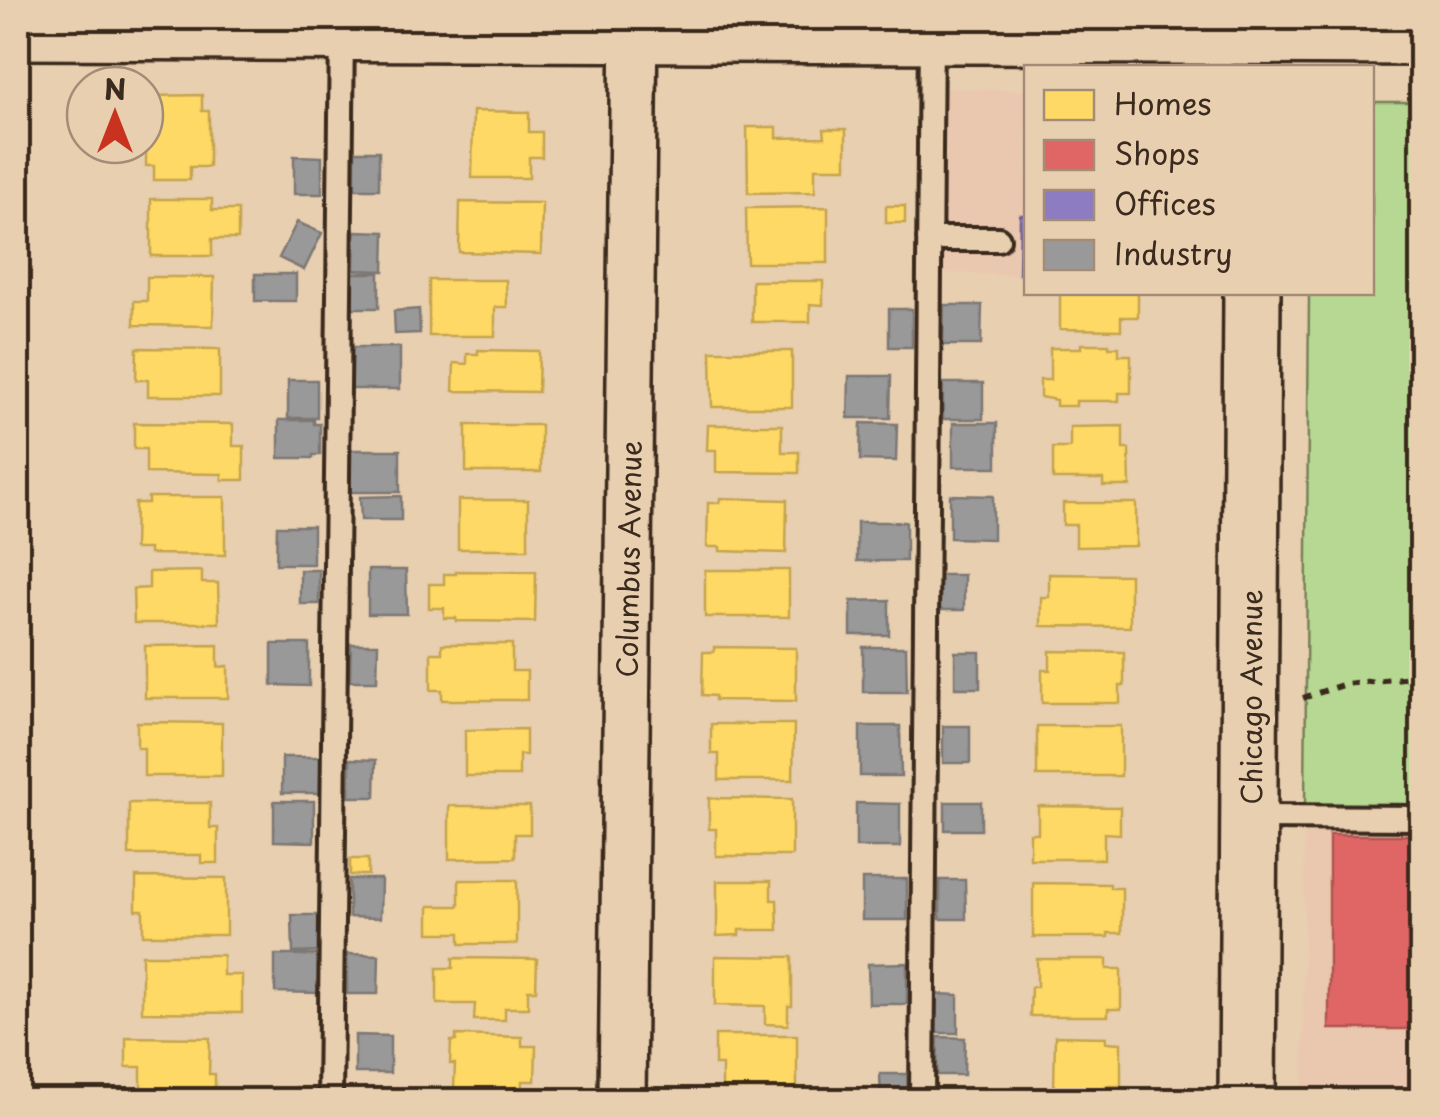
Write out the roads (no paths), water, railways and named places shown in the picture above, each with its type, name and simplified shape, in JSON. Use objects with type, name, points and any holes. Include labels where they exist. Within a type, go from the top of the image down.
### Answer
[{"type":"main road","points":[[18,31],[342,25],[931,26],[1248,41],[1422,37]]},
{"type":"main road","name":"Chicago Avenue","points":[[1247,1100],[1252,295]]},
{"type":"street","name":"Columbus Avenue","points":[[622,1100],[634,25]]},
{"type":"lane","points":[[330,1100],[342,25]]},
{"type":"lane","points":[[922,1100],[931,26]]},
{"type":"lane","points":[[928,239],[998,240]]},
{"type":"lane","points":[[1249,817],[1422,818]]}]
